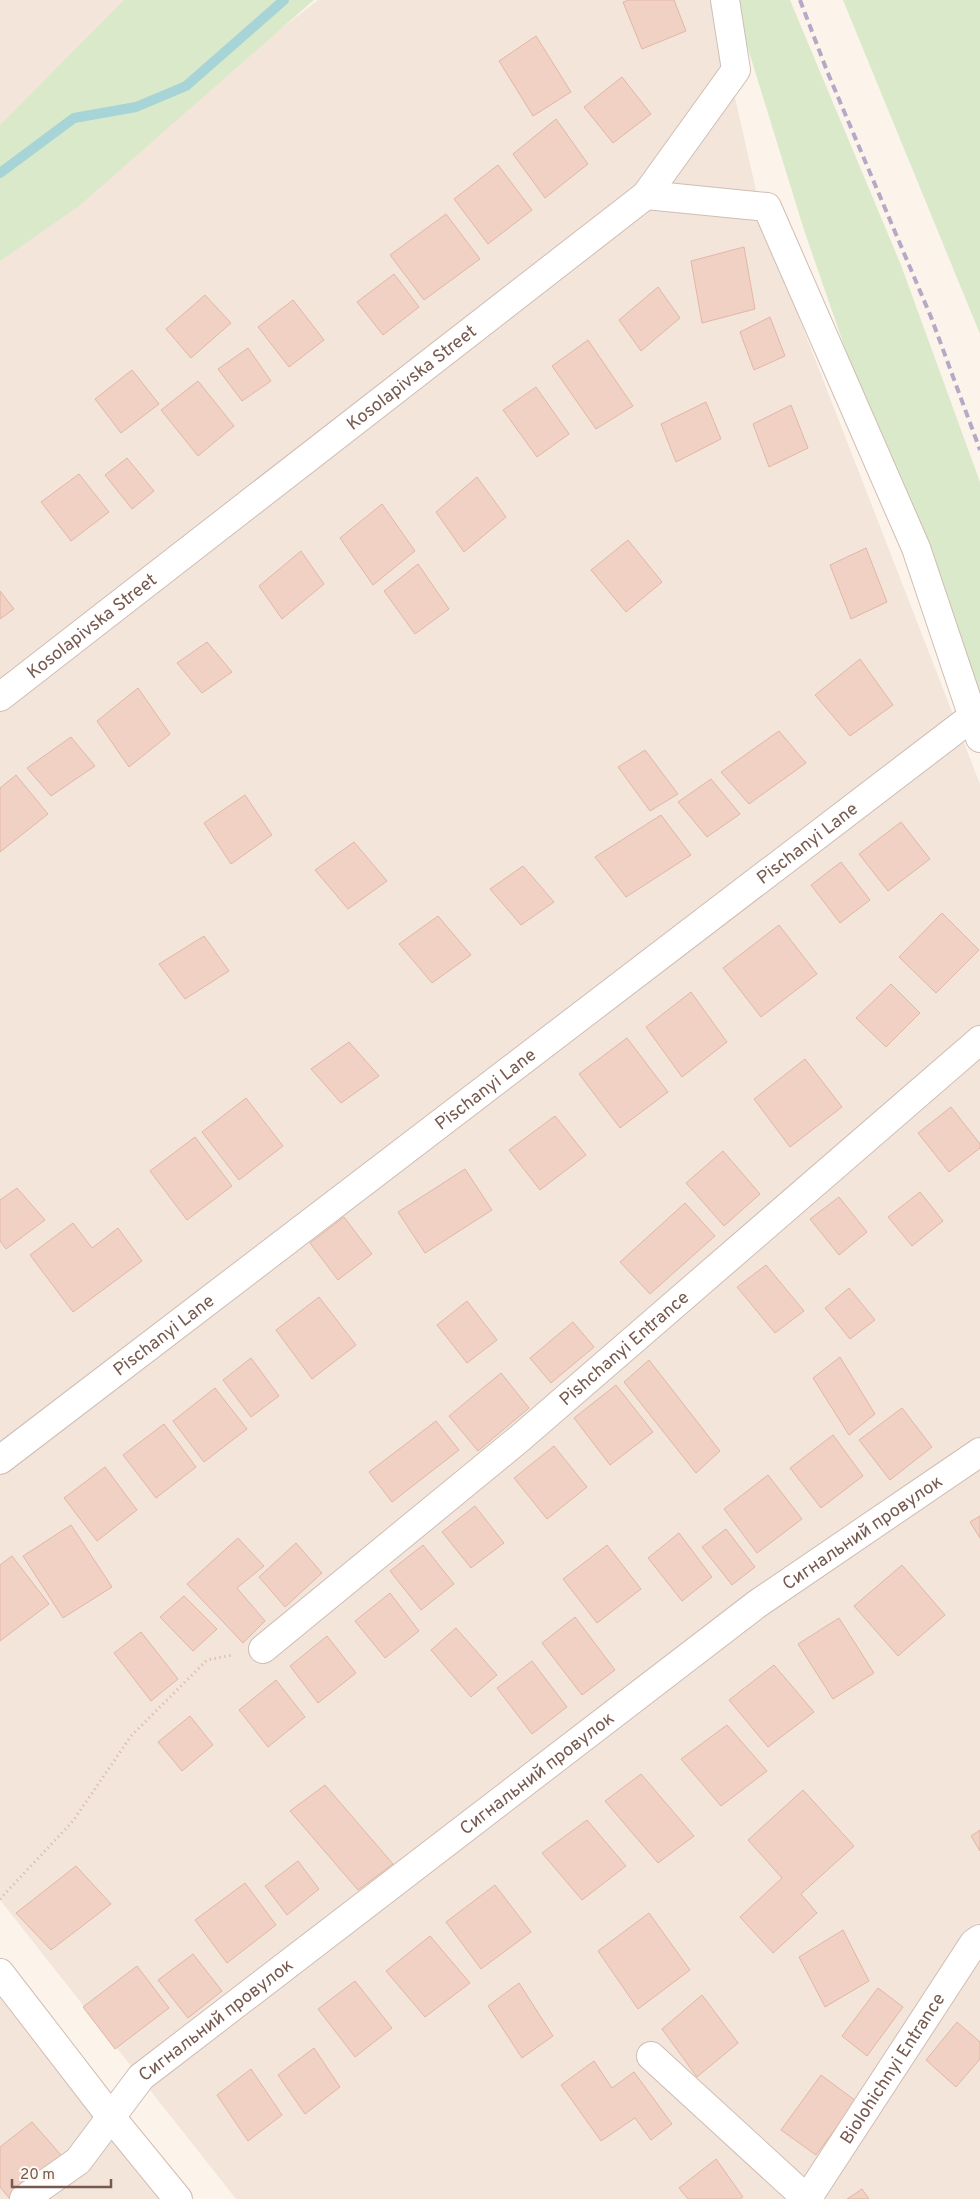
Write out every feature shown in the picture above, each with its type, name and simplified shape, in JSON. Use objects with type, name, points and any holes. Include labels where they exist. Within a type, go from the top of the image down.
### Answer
[{"type":"street","name":"Kosolapivska Street","points":[[0,697],[646,196],[736,70],[725,0]]},
{"type":"street","points":[[646,196],[767,207],[916,548],[976,728]]},
{"type":"street","name":"Pischanyi Lane","points":[[0,1460],[976,728]]},
{"type":"street","name":"Pishchanyi Entrance","points":[[263,1649],[519,1439],[980,1040]]},
{"type":"street","name":"Сигнальний провулок","points":[[24,2199],[78,2161],[142,2077],[742,1616],[980,1452]]},
{"type":"street","name":"Biolohichnyi Entrance","points":[[651,2056],[807,2199],[974,1943],[980,1939]]},
{"type":"street","points":[[0,1973],[111,2117],[178,2199]]},
{"type":"path","points":[[0,1899],[73,1821],[131,1736],[207,1660],[263,1649]]},
{"type":"shaded area","points":[[0,0],[173,0],[0,148]]},
{"type":"shaded area","points":[[318,0],[713,0],[765,230],[980,784],[980,2199],[236,2199],[0,1900],[0,248]]},
{"type":"shaded area","points":[[0,1994],[164,2199],[0,2199]]},
{"type":"green space","points":[[124,0],[314,0],[79,206],[0,261],[0,125]]},
{"type":"green space","points":[[733,0],[790,0],[901,265],[980,482],[980,738],[804,230]]},
{"type":"green space","points":[[843,0],[980,0],[980,334]]},
{"type":"building","points":[[629,0],[674,0],[686,31],[642,49],[623,2]]},
{"type":"building","points":[[536,36],[571,92],[533,116],[499,61]]},
{"type":"building","points":[[622,77],[651,114],[613,143],[584,107]]},
{"type":"building","points":[[556,119],[588,164],[545,198],[513,154]]},
{"type":"building","points":[[498,165],[532,210],[488,244],[454,199]]},
{"type":"building","points":[[446,214],[480,259],[424,300],[390,255]]},
{"type":"building","points":[[744,247],[755,309],[702,323],[691,261]]},
{"type":"building","points":[[394,274],[419,307],[383,335],[357,302]]},
{"type":"building","points":[[658,287],[680,318],[641,351],[619,320]]},
{"type":"building","points":[[205,295],[231,323],[191,358],[166,329]]},
{"type":"building","points":[[293,300],[324,340],[289,367],[258,327]]},
{"type":"building","points":[[770,317],[785,356],[754,370],[740,332]]},
{"type":"building","points":[[588,340],[633,406],[596,429],[552,366]]},
{"type":"building","points":[[248,348],[271,381],[242,401],[218,369]]},
{"type":"building","points":[[132,370],[159,404],[121,433],[95,399]]},
{"type":"building","points":[[198,381],[234,426],[198,456],[161,410]]},
{"type":"building","points":[[536,387],[569,434],[537,457],[503,410]]},
{"type":"building","points":[[706,402],[721,439],[676,462],[661,424]]},
{"type":"building","points":[[791,405],[808,448],[769,467],[753,424]]},
{"type":"building","points":[[127,458],[154,491],[132,509],[105,475]]},
{"type":"building","points":[[79,474],[109,512],[71,541],[41,502]]},
{"type":"building","points":[[477,477],[506,517],[464,552],[436,512]]},
{"type":"building","points":[[382,504],[415,551],[373,585],[340,538]]},
{"type":"building","points":[[628,540],[662,582],[626,612],[591,570]]},
{"type":"building","points":[[866,548],[887,602],[851,619],[830,565]]},
{"type":"building","points":[[301,551],[324,584],[282,619],[259,586]]},
{"type":"building","points":[[418,564],[449,609],[415,634],[384,591]]},
{"type":"building","points":[[0,591],[14,609],[0,619]]},
{"type":"building","points":[[207,642],[232,672],[202,693],[177,663]]},
{"type":"building","points":[[860,659],[893,705],[850,736],[815,695]]},
{"type":"building","points":[[138,688],[170,734],[129,767],[97,721]]},
{"type":"building","points":[[779,731],[806,763],[749,804],[721,772]]},
{"type":"building","points":[[71,737],[95,766],[51,796],[27,768]]},
{"type":"building","points":[[645,750],[678,794],[650,811],[618,767]]},
{"type":"building","points":[[16,775],[48,814],[0,852],[0,788]]},
{"type":"building","points":[[711,779],[740,814],[707,837],[678,802]]},
{"type":"building","points":[[245,795],[272,835],[231,864],[204,823]]},
{"type":"building","points":[[661,815],[691,855],[626,897],[595,857]]},
{"type":"building","points":[[901,822],[930,859],[888,891],[859,854]]},
{"type":"building","points":[[354,842],[387,881],[348,909],[315,870]]},
{"type":"building","points":[[841,862],[870,900],[840,923],[811,885]]},
{"type":"building","points":[[523,866],[554,902],[521,925],[490,889]]},
{"type":"building","points":[[942,913],[979,950],[936,993],[899,957]]},
{"type":"building","points":[[438,916],[471,955],[432,983],[399,944]]},
{"type":"building","points":[[779,925],[817,974],[761,1017],[723,968]]},
{"type":"building","points":[[204,936],[229,971],[185,999],[159,964]]},
{"type":"building","points":[[891,984],[920,1013],[886,1047],[856,1018]]},
{"type":"building","points":[[691,992],[727,1042],[682,1077],[646,1027]]},
{"type":"building","points":[[627,1038],[668,1092],[620,1128],[579,1074]]},
{"type":"building","points":[[349,1042],[379,1076],[341,1103],[311,1069]]},
{"type":"building","points":[[805,1059],[842,1107],[790,1147],[754,1099]]},
{"type":"building","points":[[246,1098],[283,1146],[239,1180],[202,1132]]},
{"type":"building","points":[[951,1107],[980,1144],[980,1148],[949,1172],[918,1133]]},
{"type":"building","points":[[555,1116],[586,1155],[540,1190],[509,1150]]},
{"type":"building","points":[[195,1137],[232,1186],[187,1220],[150,1171]]},
{"type":"building","points":[[723,1151],[760,1194],[724,1226],[686,1183]]},
{"type":"building","points":[[465,1169],[492,1210],[425,1253],[398,1212]]},
{"type":"building","points":[[17,1188],[45,1220],[6,1249],[0,1241],[0,1200]]},
{"type":"building","points":[[920,1192],[943,1221],[912,1246],[888,1217]]},
{"type":"building","points":[[839,1197],[867,1232],[839,1255],[810,1219]]},
{"type":"building","points":[[685,1203],[715,1236],[650,1294],[620,1262]]},
{"type":"building","points":[[344,1217],[372,1254],[338,1280],[310,1243]]},
{"type":"building","points":[[73,1223],[92,1248],[118,1228],[142,1261],[73,1312],[30,1255]]},
{"type":"building","points":[[766,1265],[804,1311],[775,1333],[737,1287]]},
{"type":"building","points":[[849,1288],[875,1320],[850,1339],[825,1308]]},
{"type":"building","points":[[319,1297],[356,1345],[312,1379],[276,1330]]},
{"type":"building","points":[[467,1301],[497,1340],[467,1363],[437,1325]]},
{"type":"building","points":[[573,1322],[594,1347],[551,1383],[530,1358]]},
{"type":"building","points":[[840,1357],[875,1414],[849,1435],[813,1378]]},
{"type":"building","points":[[251,1358],[279,1396],[251,1417],[223,1380]]},
{"type":"building","points":[[649,1360],[720,1451],[696,1473],[624,1382]]},
{"type":"building","points":[[501,1373],[529,1408],[478,1451],[449,1416]]},
{"type":"building","points":[[616,1385],[653,1432],[610,1465],[574,1418]]},
{"type":"building","points":[[215,1388],[247,1429],[204,1462],[173,1421]]},
{"type":"building","points":[[902,1408],[932,1447],[890,1480],[859,1440]]},
{"type":"building","points":[[436,1421],[459,1450],[392,1502],[369,1472]]},
{"type":"building","points":[[164,1424],[196,1467],[156,1498],[123,1455]]},
{"type":"building","points":[[833,1435],[863,1476],[821,1508],[790,1468]]},
{"type":"building","points":[[554,1446],[587,1487],[547,1519],[514,1478]]},
{"type":"building","points":[[105,1467],[137,1510],[97,1541],[64,1498]]},
{"type":"building","points":[[768,1475],[802,1519],[757,1553],[724,1509]]},
{"type":"building","points":[[475,1506],[504,1543],[471,1568],[442,1532]]},
{"type":"building","points":[[980,1516],[980,1538],[970,1522]]},
{"type":"building","points":[[71,1525],[112,1587],[63,1618],[23,1556]]},
{"type":"building","points":[[726,1529],[755,1567],[732,1585],[702,1547]]},
{"type":"building","points":[[679,1533],[712,1577],[682,1601],[648,1558]]},
{"type":"building","points":[[238,1538],[264,1566],[237,1588],[265,1621],[243,1643],[187,1584]]},
{"type":"building","points":[[296,1543],[322,1573],[285,1607],[259,1577]]},
{"type":"building","points":[[423,1545],[454,1584],[421,1610],[390,1571]]},
{"type":"building","points":[[607,1545],[641,1589],[597,1623],[563,1579]]},
{"type":"building","points":[[12,1556],[49,1604],[0,1641],[0,1565]]},
{"type":"building","points":[[902,1565],[945,1615],[898,1656],[854,1606]]},
{"type":"building","points":[[390,1593],[419,1631],[385,1658],[355,1621]]},
{"type":"building","points":[[184,1596],[217,1629],[193,1651],[160,1617]]},
{"type":"building","points":[[575,1617],[615,1670],[582,1695],[542,1643]]},
{"type":"building","points":[[839,1618],[874,1673],[833,1699],[798,1644]]},
{"type":"building","points":[[456,1628],[497,1675],[471,1697],[431,1650]]},
{"type":"building","points":[[141,1632],[178,1679],[151,1701],[114,1653]]},
{"type":"building","points":[[327,1636],[356,1673],[318,1703],[290,1666]]},
{"type":"building","points":[[532,1661],[567,1707],[532,1734],[497,1688]]},
{"type":"building","points":[[774,1665],[814,1712],[768,1747],[729,1700]]},
{"type":"building","points":[[276,1680],[305,1717],[268,1747],[239,1710]]},
{"type":"building","points":[[190,1716],[213,1745],[182,1771],[158,1742]]},
{"type":"building","points":[[727,1725],[767,1771],[721,1806],[681,1759]]},
{"type":"building","points":[[641,1774],[694,1836],[658,1863],[605,1801]]},
{"type":"building","points":[[325,1785],[393,1864],[358,1890],[290,1811]]},
{"type":"building","points":[[803,1790],[854,1846],[801,1894],[817,1913],[773,1953],[740,1917],[782,1878],[748,1840]]},
{"type":"building","points":[[587,1820],[626,1866],[582,1900],[542,1853]]},
{"type":"building","points":[[980,1830],[980,1851],[971,1836]]},
{"type":"building","points":[[298,1861],[319,1889],[287,1915],[265,1886]]},
{"type":"building","points":[[76,1866],[111,1904],[51,1950],[16,1913]]},
{"type":"building","points":[[245,1883],[276,1925],[227,1963],[195,1920]]},
{"type":"building","points":[[495,1885],[531,1932],[481,1969],[446,1922]]},
{"type":"building","points":[[649,1913],[690,1970],[638,2009],[598,1951]]},
{"type":"building","points":[[843,1930],[869,1981],[825,2007],[799,1957]]},
{"type":"building","points":[[430,1936],[470,1983],[425,2017],[386,1971]]},
{"type":"building","points":[[193,1954],[222,1991],[188,2018],[158,1980]]},
{"type":"building","points":[[137,1966],[169,2008],[115,2049],[83,2007]]},
{"type":"building","points":[[355,1981],[392,2028],[355,2057],[318,2009]]},
{"type":"building","points":[[519,1983],[553,2036],[522,2058],[488,2006]]},
{"type":"building","points":[[878,1988],[903,2007],[867,2056],[842,2036]]},
{"type":"building","points":[[702,1995],[738,2043],[697,2077],[662,2029]]},
{"type":"building","points":[[957,2022],[980,2042],[980,2059],[956,2087],[926,2060]]},
{"type":"building","points":[[314,2048],[340,2087],[305,2114],[278,2075]]},
{"type":"building","points":[[594,2061],[612,2088],[634,2072],[672,2124],[651,2140],[635,2118],[601,2141],[561,2085]]},
{"type":"building","points":[[251,2069],[282,2115],[248,2141],[217,2095]]},
{"type":"building","points":[[821,2075],[856,2101],[816,2155],[781,2130]]},
{"type":"building","points":[[32,2122],[68,2163],[10,2199],[0,2187],[0,2147]]},
{"type":"building","points":[[716,2159],[743,2197],[740,2199],[688,2199],[679,2188]]},
{"type":"building","points":[[862,2189],[869,2199],[847,2199]]},
{"type":"waterway","points":[[0,173],[74,118],[136,107],[186,86],[284,0]]},
{"type":"railway","points":[[800,0],[827,71],[931,317],[980,450]]}]
